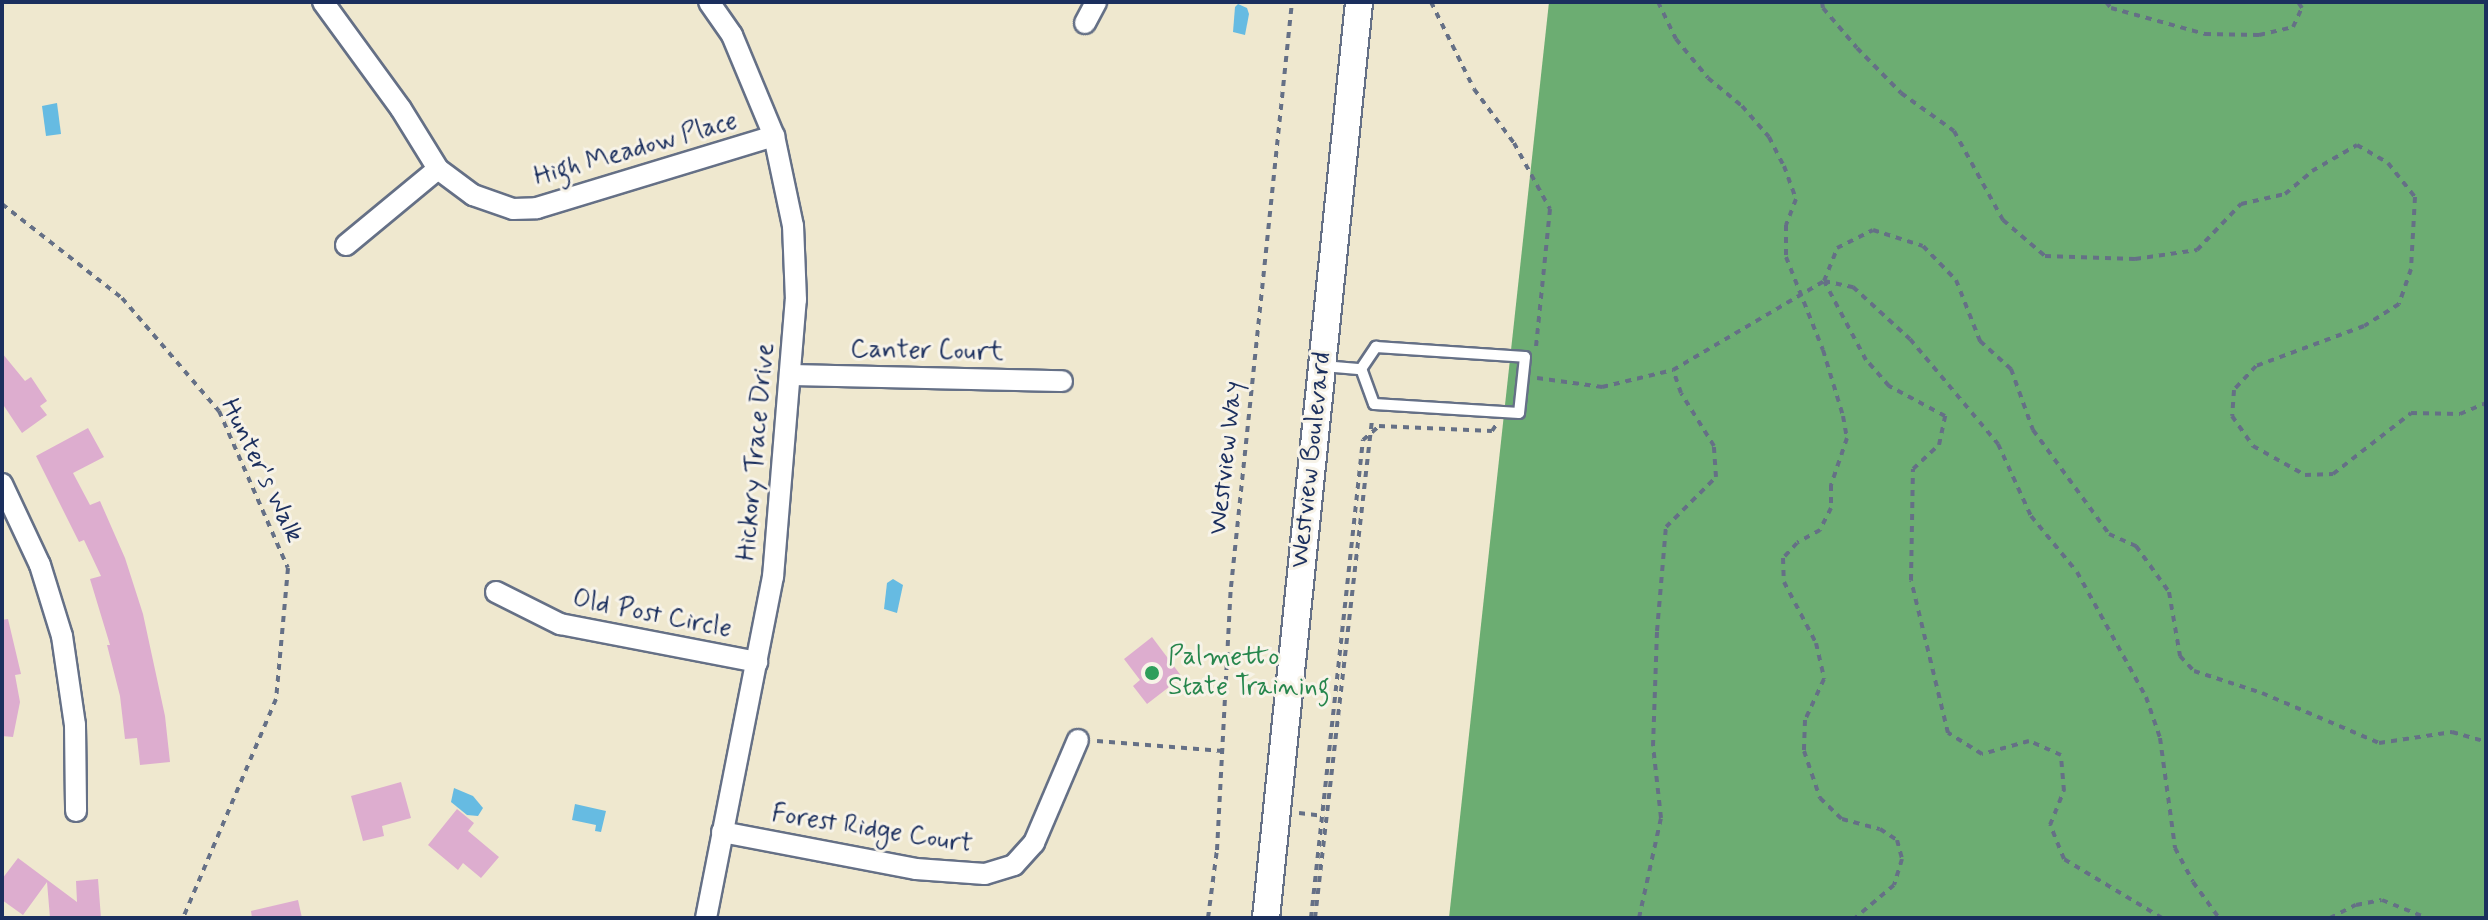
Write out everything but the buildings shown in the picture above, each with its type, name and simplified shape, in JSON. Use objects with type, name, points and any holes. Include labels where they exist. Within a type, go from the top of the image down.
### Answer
[{"type":"street","name":"High Meadow Place","points":[[323,2],[401,109],[438,169],[473,195],[513,209],[537,208],[774,136]]},
{"type":"street","name":"Hickory Trace Drive","points":[[706,918],[773,577],[796,300],[793,226],[774,136],[732,35],[709,2]]},
{"type":"street","points":[[1085,23],[1096,2]]},
{"type":"street","name":"Westview Boulevard","points":[[1266,918],[1359,2]]},
{"type":"street","points":[[346,245],[438,169]]},
{"type":"street","name":"Canter Court","points":[[791,375],[1062,381]]},
{"type":"street","points":[[2,484],[40,565],[62,636],[75,725],[76,811]]},
{"type":"street","name":"Old Post Circle","points":[[496,592],[560,624],[757,662]]},
{"type":"street","name":"Forest Ridge Court","points":[[722,832],[916,869],[985,874],[1014,865],[1034,843],[1078,740]]},
{"type":"lane","points":[[1376,347],[1525,357],[1519,413],[1374,404],[1361,369],[1376,347]]},
{"type":"lane","points":[[1321,366],[1361,369]]},
{"type":"path","name":"Westview Way","points":[[1208,918],[1217,850],[1231,587],[1292,2]]},
{"type":"path","points":[[1431,2],[1474,89],[1514,143],[1550,209],[1536,347]]},
{"type":"path","points":[[1658,2],[1676,39],[1708,78],[1742,106],[1769,137],[1796,199],[1786,225],[1786,257],[1823,350],[1847,438],[1831,485],[1831,508],[1820,530],[1797,543],[1783,558],[1784,582],[1816,643],[1824,679],[1805,720],[1804,751],[1820,798],[1842,819],[1880,829],[1897,840],[1902,859],[1894,885],[1855,918]]},
{"type":"path","points":[[1822,2],[1823,8],[1857,48],[1901,93],[1954,131],[2003,220],[2045,256],[2135,259],[2197,250],[2241,204],[2285,194],[2312,171],[2357,145],[2388,163],[2415,197],[2411,269],[2399,304],[2364,326],[2256,366],[2234,390],[2232,416],[2253,446],[2305,475],[2333,474],[2411,413],[2460,414],[2486,403]]},
{"type":"path","points":[[2106,2],[2111,8],[2205,34],[2259,35],[2293,27],[2302,8],[2298,2]]},
{"type":"path","name":"Hunter's Walk","points":[[2,204],[122,298],[219,411],[288,568],[276,699],[183,918]]},
{"type":"path","points":[[1521,392],[1532,377],[1602,387],[1673,370],[1824,281],[1837,248],[1873,230],[1923,246],[1956,280],[1980,341],[2011,369],[2033,430],[2109,534],[2136,546],[2169,592],[2180,656],[2194,671],[2262,693],[2379,743],[2452,732],[2486,742]]},
{"type":"path","points":[[1824,281],[1866,360],[1889,386],[1945,416],[1939,445],[1913,469],[1911,580],[1948,733],[1982,754],[2029,741],[2061,755],[2064,791],[2050,825],[2064,859],[2162,918]]},
{"type":"path","points":[[1824,281],[1853,287],[1910,339],[1998,444],[2031,516],[2077,572],[2146,697],[2160,738],[2175,848],[2193,882],[2219,918]]},
{"type":"path","points":[[1639,918],[1661,818],[1653,746],[1657,631],[1666,527],[1716,477],[1714,446],[1681,393],[1673,370]]},
{"type":"path","points":[[1313,918],[1374,404]]},
{"type":"path","points":[[1371,434],[1379,426],[1492,431],[1506,412]]},
{"type":"path","points":[[1078,740],[1223,751]]},
{"type":"path","points":[[2330,918],[2356,905],[2382,900],[2427,918]]},
{"type":"green space","points":[[1549,2],[2486,2],[2486,918],[1449,918]]},
{"type":"water","points":[[1238,4],[1247,8],[1249,14],[1245,35],[1233,32],[1235,7]]},
{"type":"water","points":[[57,103],[61,134],[46,136],[42,106]]},
{"type":"water","points":[[893,579],[903,585],[897,613],[884,609],[887,583]]},
{"type":"water","points":[[454,788],[473,796],[483,808],[478,816],[467,815],[451,802]]},
{"type":"water","points":[[575,804],[606,811],[601,832],[595,831],[596,825],[572,820]]},
{"type":"place","name":"Palmetto State Training","points":[[1152,673]]}]
